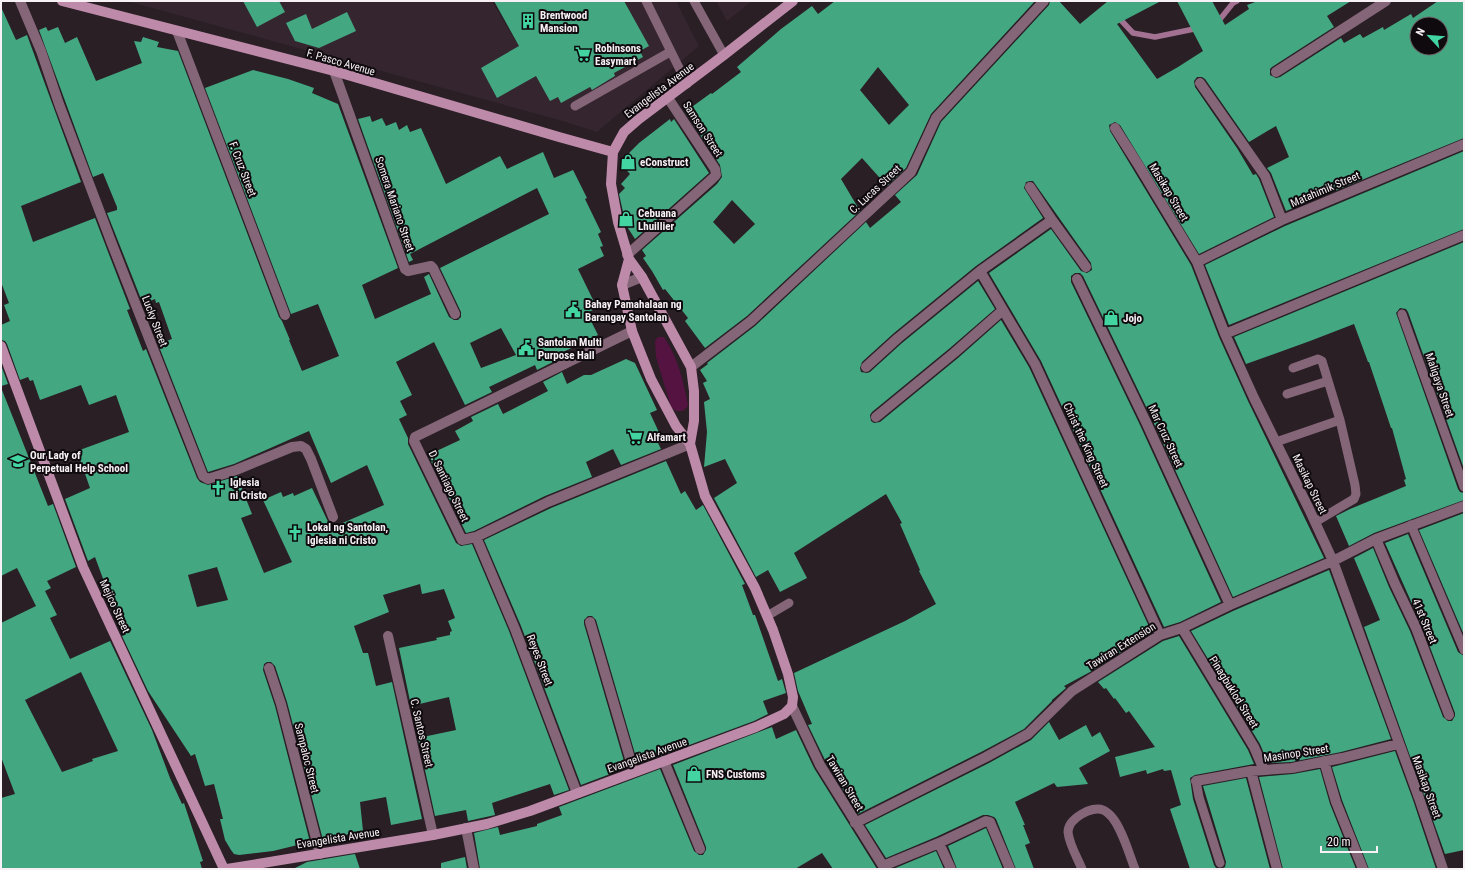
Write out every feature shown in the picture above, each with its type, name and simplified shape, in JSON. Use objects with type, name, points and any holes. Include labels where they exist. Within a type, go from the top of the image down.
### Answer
[{"type":"street","name":"Lucky Street","points":[[20,1],[41,51],[59,104],[112,244],[203,476],[208,479],[236,470],[292,447],[301,446],[306,449],[311,458],[333,517]]},
{"type":"street","name":"F. Pasco Avenue","points":[[62,1],[334,71],[613,152]]},
{"type":"street","name":"Evangelista Avenue","points":[[690,444],[694,421],[694,391],[691,367],[642,276],[628,257],[618,222],[611,184],[613,152],[624,132],[639,119],[687,84],[794,1]]},
{"type":"street","name":"C. Lucas Street","points":[[691,367],[751,321],[910,172],[936,118],[1044,1]]},
{"type":"street","points":[[1276,72],[1386,1]]},
{"type":"street","name":"F. Cruz Street","points":[[177,31],[285,315]]},
{"type":"street","name":"Somera Mariano Street","points":[[334,71],[405,269],[408,271],[431,266],[455,314]]},
{"type":"street","points":[[1200,83],[1264,176],[1282,220]]},
{"type":"street","name":"Samson Street","points":[[628,257],[716,175],[715,169],[668,98]]},
{"type":"street","name":"Masikap Street","points":[[1116,128],[1197,262],[1225,334],[1333,561],[1398,744],[1419,798],[1443,869]]},
{"type":"street","name":"Matahimik Street","points":[[1197,262],[1282,220],[1464,144]]},
{"type":"street","points":[[1030,187],[1086,267]]},
{"type":"street","points":[[866,366],[980,271],[1052,220]]},
{"type":"street","points":[[1225,334],[1464,235]]},
{"type":"street","name":"Evangelista Avenue","points":[[226,869],[270,866],[320,854],[433,835],[487,824],[530,811],[756,727],[784,714],[792,706],[793,696],[788,674],[767,616],[754,588],[704,496],[690,444],[676,426],[651,379],[632,331],[622,285],[628,257]]},
{"type":"street","name":"Christ the King Street","points":[[980,271],[1035,364],[1160,635]]},
{"type":"street","points":[[622,285],[642,276]]},
{"type":"street","name":"Mar Cruz Street","points":[[1077,279],[1146,422],[1230,605]]},
{"type":"street","points":[[876,417],[954,353],[1003,310]]},
{"type":"street","name":"D. Santiago Street","points":[[476,538],[465,541],[462,540],[414,441],[415,437],[632,331]]},
{"type":"street","name":"Mejico Street","points":[[1,346],[83,567],[226,869]]},
{"type":"street","points":[[476,538],[548,502],[690,444]]},
{"type":"street","name":"Tawiran Extension","points":[[855,823],[986,757],[1028,734],[1072,691],[1160,635],[1182,628],[1230,605],[1333,561],[1376,539],[1464,506]]},
{"type":"street","name":"Reyes Street","points":[[476,538],[515,629],[577,793]]},
{"type":"street","name":"41st Street","points":[[1376,539],[1416,628],[1449,715]]},
{"type":"street","points":[[590,622],[634,772]]},
{"type":"street","name":"Pinagbuklod Street","points":[[1182,628],[1254,747],[1264,770]]},
{"type":"street","name":"C. Santos Street","points":[[388,636],[433,835]]},
{"type":"street","name":"Sampaloc Street","points":[[269,668],[281,704],[320,854]]},
{"type":"street","name":"Tawiran Street","points":[[792,706],[820,765],[884,868]]},
{"type":"street","name":"Masinop Street","points":[[1196,781],[1251,771],[1292,768],[1342,758],[1398,744]]},
{"type":"street","points":[[664,761],[700,849]]},
{"type":"street","points":[[1324,761],[1336,802],[1363,869]]},
{"type":"street","points":[[1251,771],[1277,869]]},
{"type":"street","points":[[884,868],[986,820],[990,822],[994,829],[1010,869]]},
{"type":"street","points":[[466,828],[474,869]]},
{"type":"street","points":[[939,843],[951,869]]},
{"type":"lane","points":[[646,1],[687,84]]},
{"type":"lane","points":[[694,1],[724,55]]},
{"type":"lane","points":[[575,106],[670,52]]},
{"type":"lane","name":"Maligaya Street","points":[[1402,314],[1464,487]]},
{"type":"lane","points":[[1293,368],[1318,359],[1322,361],[1340,420],[1356,494],[1354,499],[1315,522]]},
{"type":"lane","points":[[1287,394],[1328,381]]},
{"type":"lane","points":[[1276,442],[1340,420]]},
{"type":"lane","points":[[1411,525],[1464,650]]},
{"type":"lane","points":[[767,616],[789,603]]},
{"type":"lane","points":[[1196,781],[1199,797],[1220,863]]},
{"type":"lane","points":[[1082,869],[1070,840],[1068,830],[1073,821],[1080,814],[1094,809],[1103,810],[1111,816],[1119,830],[1135,869]]},
{"type":"shaded area","points":[[127,1],[492,1],[516,42],[588,1],[676,1],[699,46],[597,132],[559,120]]},
{"type":"shaded area","points":[[716,1],[752,1],[727,21]]},
{"type":"shaded area","points":[[658,337],[664,337],[680,370],[688,406],[683,411],[676,411],[671,407],[656,357],[655,341]]},
{"type":"building","points":[[243,1],[279,1],[285,12],[257,27]]},
{"type":"building","name":"Robinsons Easymart","points":[[494,1],[624,1],[649,46],[640,51],[643,57],[614,73],[615,76],[592,90],[590,87],[561,103],[558,97],[550,101],[536,76],[497,98],[481,68],[519,46]]},
{"type":"building","points":[[835,1],[1035,1],[931,114],[906,168],[887,186],[862,158],[841,179],[860,211],[747,316],[705,348],[685,321],[688,318],[665,289],[663,290],[643,258],[646,256],[642,250],[717,184],[722,177],[720,165],[685,112],[741,72],[737,67],[781,29],[812,6],[818,14]],"holes":[[[878,67],[909,105],[889,125],[860,90]],[[732,200],[755,224],[734,244],[713,222]]]},
{"type":"building","points":[[1050,1],[1059,1],[1080,24],[1108,1],[1161,1],[1117,24],[1157,79],[1203,51],[1177,1],[1212,1],[1225,25],[1249,9],[1247,5],[1258,1],[1351,1],[1327,16],[1334,27],[1270,69],[1270,75],[1276,78],[1280,77],[1341,38],[1344,43],[1360,34],[1363,38],[1383,27],[1384,30],[1411,14],[1412,16],[1409,16],[1409,56],[1449,56],[1449,16],[1416,16],[1438,1],[1464,1],[1464,138],[1286,211],[1271,173],[1267,168],[1289,157],[1276,126],[1249,142],[1205,79],[1202,77],[1197,77],[1194,81],[1195,87],[1237,148],[1253,175],[1256,174],[1274,217],[1199,254],[1120,125],[1115,122],[1109,125],[1110,131],[1191,265],[1219,337],[1248,401],[1324,558],[1233,597],[1152,419],[1083,276],[1080,273],[1075,273],[1071,276],[1071,282],[1140,425],[1221,602],[1180,622],[1164,627],[1041,361],[989,273],[1051,229],[1081,271],[1087,273],[1092,270],[1091,263],[1033,181],[1026,182],[1024,188],[1043,218],[976,266],[894,333],[862,362],[860,368],[861,372],[870,372],[902,343],[978,281],[995,309],[872,412],[870,415],[871,421],[874,423],[880,422],[958,358],[1001,320],[1029,367],[1152,633],[1090,672],[1064,686],[1066,688],[1024,729],[858,814],[826,762],[808,725],[812,724],[798,691],[794,673],[905,621],[936,604],[919,571],[920,570],[900,524],[902,523],[886,494],[794,553],[807,578],[780,592],[768,570],[756,577],[714,498],[737,483],[725,459],[704,467],[707,432],[704,402],[710,399],[703,383],[707,381],[700,370],[755,326],[866,222],[870,228],[901,202],[895,195],[917,175],[941,122],[1049,5]]},
{"type":"building","points":[[1,7],[16,40],[27,35],[81,182],[21,206],[33,242],[95,218],[130,309],[127,310],[143,351],[146,349],[197,478],[200,482],[208,485],[237,476],[252,514],[241,518],[264,573],[292,562],[263,500],[281,492],[283,497],[293,493],[294,496],[312,488],[331,528],[384,505],[382,500],[367,465],[331,483],[309,431],[234,464],[208,472],[158,344],[172,339],[159,302],[156,303],[155,299],[143,304],[107,213],[117,210],[117,207],[103,173],[93,177],[39,30],[46,27],[48,31],[58,27],[65,43],[77,37],[96,81],[142,63],[134,41],[141,42],[143,37],[159,42],[157,47],[178,51],[279,317],[302,371],[339,356],[318,304],[291,314],[205,88],[253,70],[288,79],[314,88],[312,93],[338,104],[398,268],[362,285],[375,319],[431,294],[424,277],[429,274],[449,317],[454,320],[458,320],[461,317],[461,312],[440,268],[549,214],[537,188],[410,254],[413,260],[409,262],[358,119],[370,116],[372,122],[382,118],[386,126],[396,122],[399,130],[407,125],[410,132],[421,128],[446,184],[500,156],[507,169],[543,152],[554,178],[573,170],[587,198],[585,199],[601,232],[598,234],[603,246],[600,247],[604,256],[578,269],[597,308],[587,313],[598,335],[555,356],[557,360],[537,370],[535,365],[489,387],[492,392],[465,405],[434,342],[396,362],[412,395],[400,401],[407,415],[399,419],[408,438],[408,444],[456,543],[461,546],[472,544],[509,631],[569,790],[554,795],[550,784],[492,803],[495,815],[468,821],[466,810],[435,816],[418,738],[456,730],[449,697],[411,706],[399,648],[437,640],[436,638],[450,635],[450,632],[452,631],[448,621],[455,618],[444,589],[422,594],[420,584],[383,595],[389,612],[354,626],[363,653],[368,653],[376,686],[392,682],[422,819],[391,825],[386,797],[360,802],[363,831],[323,840],[287,702],[275,666],[271,662],[267,662],[264,664],[263,670],[275,706],[310,842],[273,851],[239,855],[234,854],[225,840],[220,819],[223,819],[214,784],[205,786],[195,754],[191,756],[148,691],[122,636],[126,634],[112,603],[95,557],[88,561],[65,499],[90,488],[77,451],[129,432],[116,395],[89,405],[81,385],[40,400],[33,380],[30,381],[28,377],[20,380],[7,344],[5,341],[1,340],[1,325],[10,321],[4,305],[9,303],[1,282]],"holes":[[[501,328],[516,355],[481,368],[470,343]],[[217,567],[228,600],[197,607],[188,575]]]},
{"type":"building","points":[[347,12],[356,31],[319,48],[295,41],[286,23],[306,14],[312,29]]},
{"type":"building","points":[[670,119],[671,122],[674,119],[709,173],[635,239],[626,225],[619,194],[625,188],[621,184],[630,174],[622,165],[630,152],[639,143]]},
{"type":"building","points":[[1464,151],[1464,229],[1229,325],[1205,265],[1285,226]]},
{"type":"building","points":[[1464,242],[1464,469],[1408,312],[1406,309],[1400,308],[1396,313],[1458,489],[1460,492],[1464,493],[1464,500],[1374,533],[1349,546],[1336,516],[1406,486],[1404,480],[1406,479],[1392,428],[1354,324],[1246,364],[1234,337]]},
{"type":"building","points":[[626,359],[635,363],[657,410],[650,413],[663,441],[658,443],[661,449],[621,465],[613,449],[586,462],[592,477],[545,496],[474,531],[466,533],[428,455],[460,440],[455,431],[473,421],[471,417],[498,404],[503,414],[548,391],[543,382],[562,372],[567,384],[584,375],[591,375]]},
{"type":"building","points":[[1,365],[8,384],[1,386]]},
{"type":"building","points":[[2,390],[48,506],[53,504],[76,567],[47,581],[51,588],[45,591],[57,615],[50,618],[70,659],[110,641],[152,730],[170,778],[182,804],[184,803],[203,861],[200,862],[202,869],[1,869],[1,798],[15,794],[1,757],[1,623],[36,606],[17,568],[1,576]],"holes":[[[81,672],[118,751],[92,759],[93,761],[62,772],[25,700]]]},
{"type":"building","points":[[666,461],[681,494],[685,491],[696,510],[703,505],[745,584],[742,585],[753,615],[755,615],[778,681],[782,679],[786,693],[763,701],[768,714],[754,721],[638,764],[596,620],[592,616],[588,616],[584,620],[584,624],[626,768],[581,785],[521,626],[484,540],[551,508]]},
{"type":"building","points":[[1464,513],[1464,635],[1419,530]]},
{"type":"building","points":[[1408,534],[1458,652],[1464,656],[1464,850],[1445,854],[1364,627],[1380,620],[1354,558],[1373,548],[1389,587],[1410,631],[1443,717],[1448,721],[1452,721],[1455,713],[1422,626],[1385,543]]},
{"type":"building","points":[[1329,570],[1391,739],[1341,752],[1291,762],[1268,763],[1260,744],[1191,631],[1233,611]]},
{"type":"building","points":[[1179,636],[1248,750],[1254,764],[1195,775],[1190,778],[1193,799],[1214,865],[1216,868],[1221,869],[1190,869],[1170,809],[1181,805],[1171,770],[1164,771],[1163,769],[1147,774],[1146,770],[1120,777],[1115,757],[1155,747],[1129,711],[1126,713],[1106,688],[1104,689],[1098,682],[1163,641]]},
{"type":"building","points":[[1049,722],[1059,740],[1086,725],[1092,737],[1100,732],[1110,751],[1079,768],[1088,784],[1057,787],[1054,783],[1015,802],[1025,825],[1023,825],[1030,843],[1025,845],[1034,869],[1016,869],[996,819],[988,815],[983,815],[886,858],[865,825],[989,763],[1031,740]]},
{"type":"building","points":[[772,727],[776,739],[796,730],[814,768],[877,869],[833,869],[822,853],[795,869],[480,869],[474,833],[498,827],[500,835],[537,826],[537,824],[562,815],[559,807],[660,769],[694,851],[699,855],[703,855],[706,847],[673,765]]},
{"type":"building","points":[[1395,751],[1436,869],[1369,869],[1342,800],[1332,767]]},
{"type":"building","points":[[1320,769],[1330,804],[1356,869],[1283,869],[1259,777],[1293,774]]},
{"type":"building","points":[[1246,778],[1270,869],[1221,869],[1225,867],[1226,862],[1203,786]]},
{"type":"building","points":[[986,828],[1003,869],[957,869],[948,846]]},
{"type":"building","points":[[936,851],[944,869],[893,869]]},
{"type":"building","points":[[355,854],[360,869],[293,869],[307,862]]},
{"type":"building","points":[[465,857],[467,869],[441,869],[441,863]]},
{"type":"waterway","points":[[1217,23],[1233,3],[1237,1]]},
{"type":"waterway","points":[[1118,17],[1133,33],[1155,37],[1199,28]]},
{"type":"place","name":"Brentwood Mansion","points":[[528,21]]},
{"type":"place","name":"Robinsons Easymart","points":[[583,54]]},
{"type":"place","name":"eConstruct","points":[[628,162]]},
{"type":"place","name":"Cebuana Lhuillier","points":[[626,219]]},
{"type":"place","name":"Bahay Pamahalaan ng Barangay Santolan","points":[[573,310]]},
{"type":"place","name":"Jojo","points":[[1111,318]]},
{"type":"place","name":"Santolan Multi Purpose Hall","points":[[526,348]]},
{"type":"place","name":"Alfamart","points":[[635,437]]},
{"type":"place","name":"Our Lady of Perpetual Help School","points":[[18,461]]},
{"type":"place","name":"Iglesia ni Cristo","points":[[218,488]]},
{"type":"place","name":"Lokal ng Santolan, Iglesia ni Cristo","points":[[295,533]]},
{"type":"place","name":"FNS Customs","points":[[694,774]]}]
